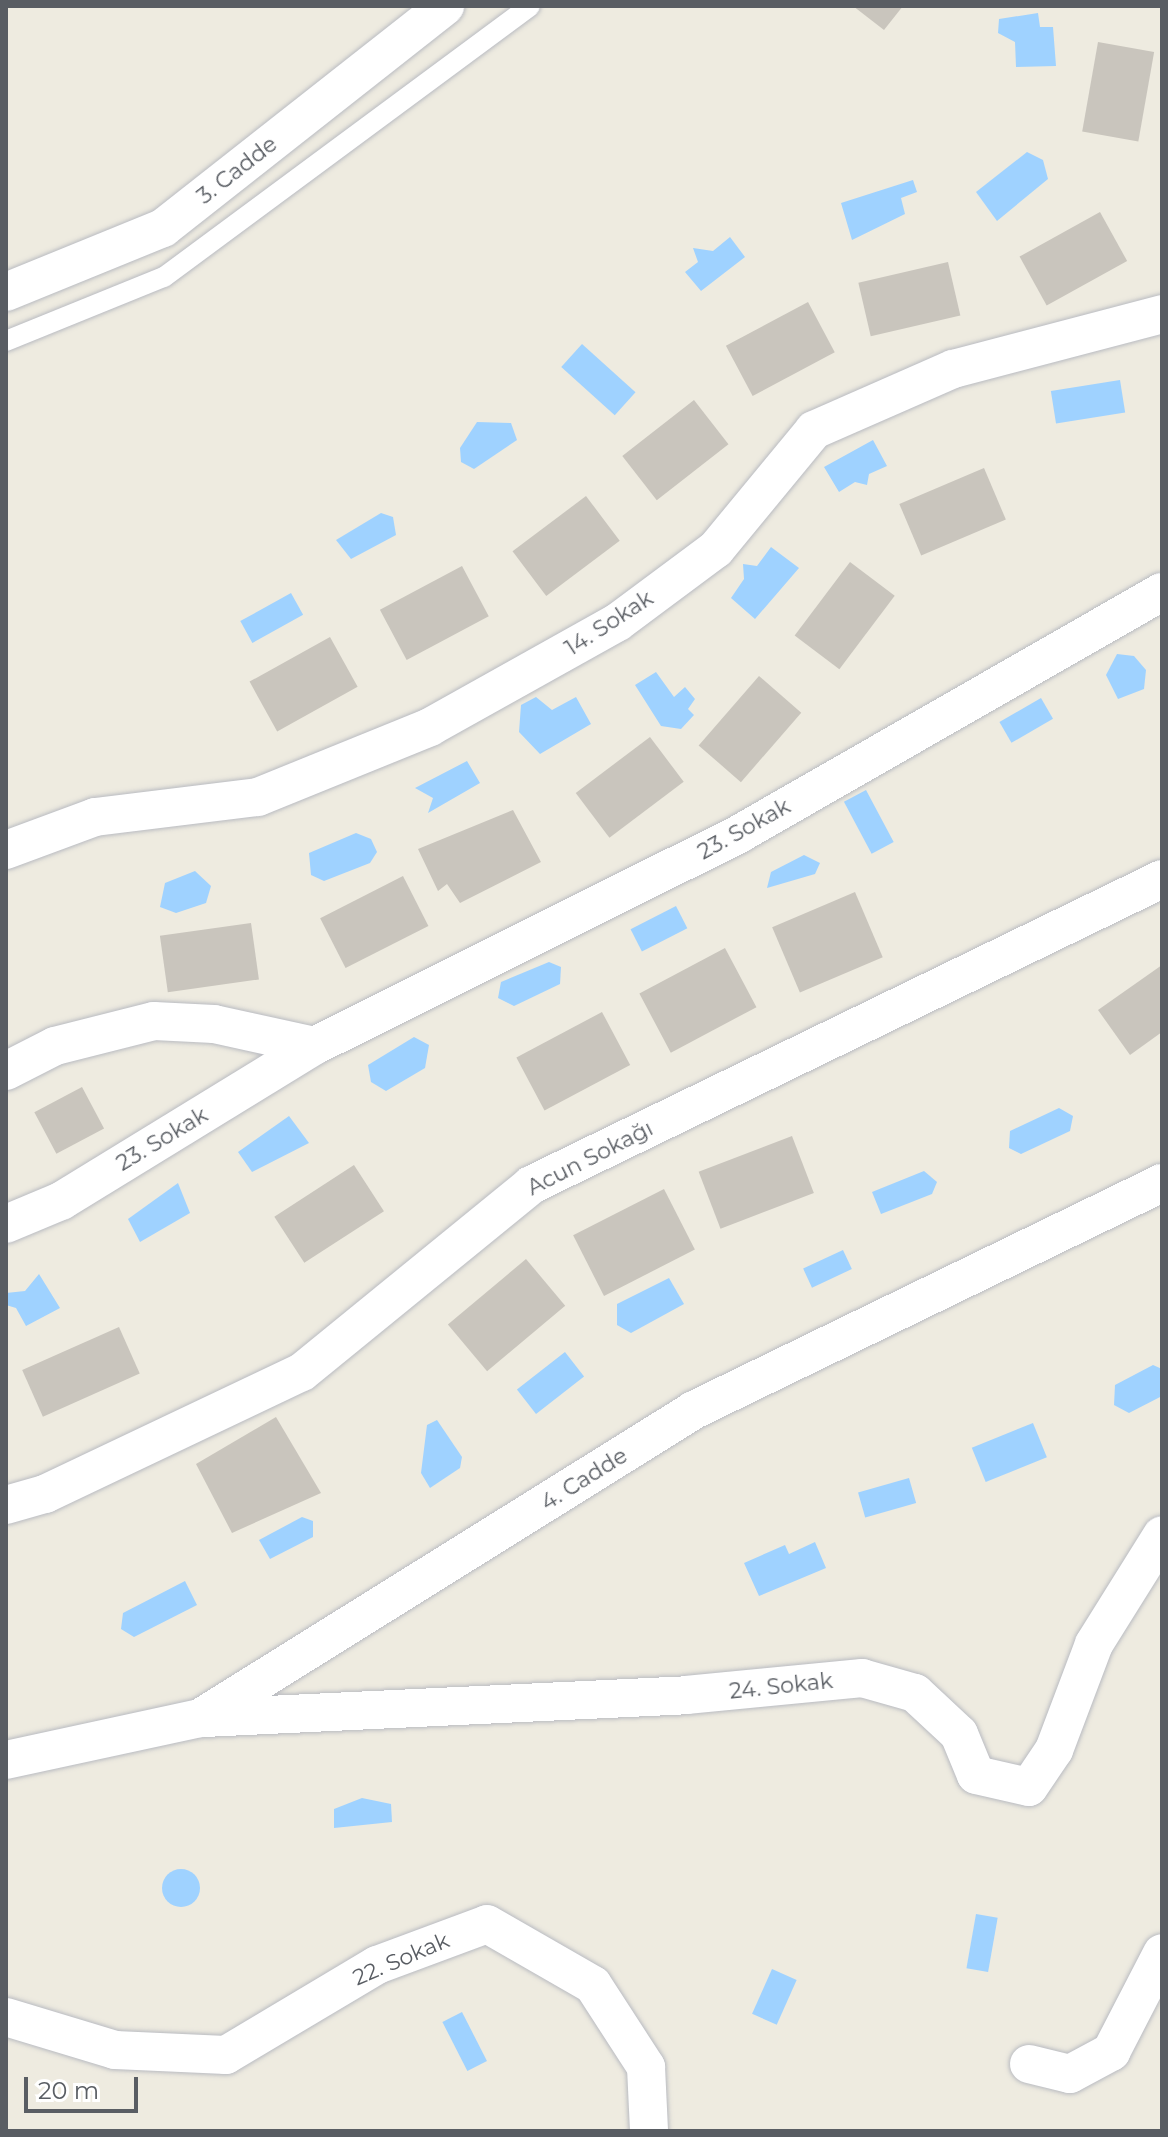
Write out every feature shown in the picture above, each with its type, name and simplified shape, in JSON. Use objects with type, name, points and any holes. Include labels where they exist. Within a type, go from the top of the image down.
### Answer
[{"type":"street","name":"3. Cadde","points":[[6,292],[163,228],[445,6]]},
{"type":"street","name":"14. Sokak","points":[[6,850],[95,817],[258,797],[430,727],[618,622],[716,549],[814,430],[953,369],[1162,314]]},
{"type":"street","name":"23. Sokak","points":[[6,1224],[61,1201],[314,1046],[739,834],[1162,592]]},
{"type":"street","name":"Acun Sokağı","points":[[6,1505],[45,1494],[302,1372],[531,1185],[1162,879]]},
{"type":"street","points":[[6,1071],[55,1046],[154,1021],[214,1024],[314,1046]]},
{"type":"street","name":"4. Cadde","points":[[6,1760],[200,1718],[694,1410],[1162,1183]]},
{"type":"street","name":"24. Sokak","points":[[200,1718],[686,1695],[862,1678],[915,1693],[959,1734],[976,1775],[1029,1787],[1054,1750],[1094,1644],[1162,1535]]},
{"type":"street","name":"22. Sokak","points":[[6,2017],[115,2050],[226,2055],[377,1965],[487,1924],[593,1985],[646,2067],[649,2131]]},
{"type":"street","points":[[1029,2064],[1070,2074],[1111,2052],[1162,1953]]},
{"type":"lane","points":[[6,341],[164,277],[530,6]]},
{"type":"water","points":[[1038,13],[1040,27],[1053,27],[1056,66],[1016,67],[1015,42],[998,33],[999,19]]},
{"type":"water","points":[[1027,152],[1043,160],[1048,179],[997,221],[976,192]]},
{"type":"water","points":[[913,180],[917,192],[901,198],[905,214],[852,240],[841,203]]},
{"type":"water","points":[[730,237],[745,257],[701,291],[685,272],[698,262],[693,248],[713,251]]},
{"type":"water","points":[[582,344],[636,392],[615,415],[561,367]]},
{"type":"water","points":[[1120,380],[1125,413],[1056,424],[1051,391]]},
{"type":"water","points":[[477,422],[511,423],[517,440],[474,469],[461,462],[460,448]]},
{"type":"water","points":[[873,440],[887,466],[869,474],[867,485],[855,482],[839,492],[824,467]]},
{"type":"water","points":[[381,513],[393,517],[396,535],[351,559],[336,540]]},
{"type":"water","points":[[771,547],[799,568],[755,619],[731,598],[744,579],[743,564],[757,566]]},
{"type":"water","points":[[291,593],[303,615],[252,643],[240,621]]},
{"type":"water","points":[[1117,654],[1134,656],[1146,670],[1144,689],[1118,699],[1106,675]]},
{"type":"water","points":[[656,672],[674,697],[685,687],[695,699],[688,709],[694,715],[681,729],[661,726],[635,685]]},
{"type":"water","points":[[536,697],[552,710],[576,697],[591,724],[540,754],[519,732],[521,705]]},
{"type":"water","points":[[1041,698],[1053,719],[1011,743],[999,722]]},
{"type":"water","points":[[467,761],[480,783],[428,813],[433,798],[415,788]]},
{"type":"water","points":[[866,790],[894,842],[872,854],[844,802]]},
{"type":"water","points":[[356,833],[371,839],[377,852],[370,863],[324,881],[311,875],[309,853]]},
{"type":"water","points":[[804,855],[820,863],[815,874],[767,888],[771,872]]},
{"type":"water","points":[[195,871],[211,886],[206,903],[176,913],[160,907],[165,883]]},
{"type":"water","points":[[676,906],[687,928],[642,951],[631,929]]},
{"type":"water","points":[[549,962],[561,967],[560,984],[514,1006],[498,998],[501,982]]},
{"type":"water","points":[[414,1037],[429,1045],[425,1068],[386,1091],[371,1082],[368,1065]]},
{"type":"water","points":[[1059,1108],[1073,1116],[1070,1131],[1021,1154],[1009,1148],[1010,1131]]},
{"type":"water","points":[[289,1116],[309,1143],[252,1172],[238,1152]]},
{"type":"water","points":[[924,1171],[937,1182],[932,1194],[881,1214],[872,1192]]},
{"type":"water","points":[[178,1183],[190,1213],[140,1242],[128,1219]]},
{"type":"water","points":[[843,1250],[852,1269],[812,1288],[803,1269]]},
{"type":"water","points":[[39,1274],[60,1308],[26,1326],[16,1308],[6,1305],[6,1293],[25,1291]]},
{"type":"water","points":[[669,1278],[684,1304],[631,1333],[617,1325],[617,1304]]},
{"type":"water","points":[[565,1352],[584,1376],[536,1414],[517,1390]]},
{"type":"water","points":[[1153,1365],[1162,1369],[1162,1396],[1129,1413],[1114,1405],[1115,1385]]},
{"type":"water","points":[[437,1420],[462,1457],[460,1468],[430,1488],[421,1473],[427,1425]]},
{"type":"water","points":[[1033,1423],[1047,1457],[986,1482],[972,1448]]},
{"type":"water","points":[[909,1478],[916,1503],[865,1518],[858,1493]]},
{"type":"water","points":[[302,1517],[313,1521],[313,1537],[270,1559],[259,1540]]},
{"type":"water","points":[[815,1542],[826,1568],[759,1596],[744,1563],[785,1545],[789,1554]]},
{"type":"water","points":[[185,1581],[197,1605],[134,1637],[121,1629],[123,1613]]},
{"type":"water","points":[[362,1798],[391,1804],[392,1822],[334,1828],[334,1809]]},
{"type":"water","points":[[181,1869],[195,1874],[200,1888],[195,1902],[181,1907],[167,1902],[162,1888],[167,1874]]},
{"type":"water","points":[[976,1914],[998,1918],[988,1972],[966,1968]]},
{"type":"water","points":[[772,1969],[797,1980],[777,2025],[752,2014]]},
{"type":"water","points":[[462,2012],[487,2061],[467,2071],[442,2022]]},
{"type":"building","points":[[853,6],[903,6],[884,30]]},
{"type":"building","points":[[1098,42],[1154,52],[1138,142],[1082,132]]},
{"type":"building","points":[[1100,212],[1127,261],[1047,306],[1020,257]]},
{"type":"building","points":[[948,262],[960,316],[871,336],[858,283]]},
{"type":"building","points":[[808,302],[835,352],[753,396],[726,346]]},
{"type":"building","points":[[694,400],[728,444],[657,500],[622,456]]},
{"type":"building","points":[[984,468],[1006,520],[921,555],[899,504]]},
{"type":"building","points":[[586,496],[620,541],[546,596],[513,551]]},
{"type":"building","points":[[850,562],[895,596],[839,669],[795,635]]},
{"type":"building","points":[[462,566],[489,616],[407,660],[380,610]]},
{"type":"building","points":[[330,637],[358,687],[277,731],[250,682]]},
{"type":"building","points":[[759,676],[801,713],[741,782],[699,745]]},
{"type":"building","points":[[650,737],[684,782],[609,838],[576,793]]},
{"type":"building","points":[[513,810],[541,862],[460,903],[447,884],[438,891],[418,849]]},
{"type":"building","points":[[403,876],[428,926],[346,968],[320,918]]},
{"type":"building","points":[[855,892],[883,957],[800,993],[772,927]]},
{"type":"building","points":[[251,923],[259,979],[168,992],[160,936]]},
{"type":"building","points":[[725,948],[756,1007],[671,1053],[639,994]]},
{"type":"building","points":[[1162,965],[1162,1032],[1130,1055],[1098,1010]]},
{"type":"building","points":[[602,1012],[630,1065],[545,1111],[516,1058]]},
{"type":"building","points":[[82,1087],[104,1128],[56,1154],[34,1112]]},
{"type":"building","points":[[792,1136],[814,1193],[721,1229],[699,1172]]},
{"type":"building","points":[[354,1165],[384,1211],[304,1263],[274,1217]]},
{"type":"building","points":[[664,1189],[695,1250],[604,1296],[573,1235]]},
{"type":"building","points":[[526,1259],[565,1306],[487,1371],[448,1325]]},
{"type":"building","points":[[119,1327],[140,1374],[43,1417],[22,1370]]},
{"type":"building","points":[[276,1417],[321,1493],[232,1533],[196,1464]]}]
